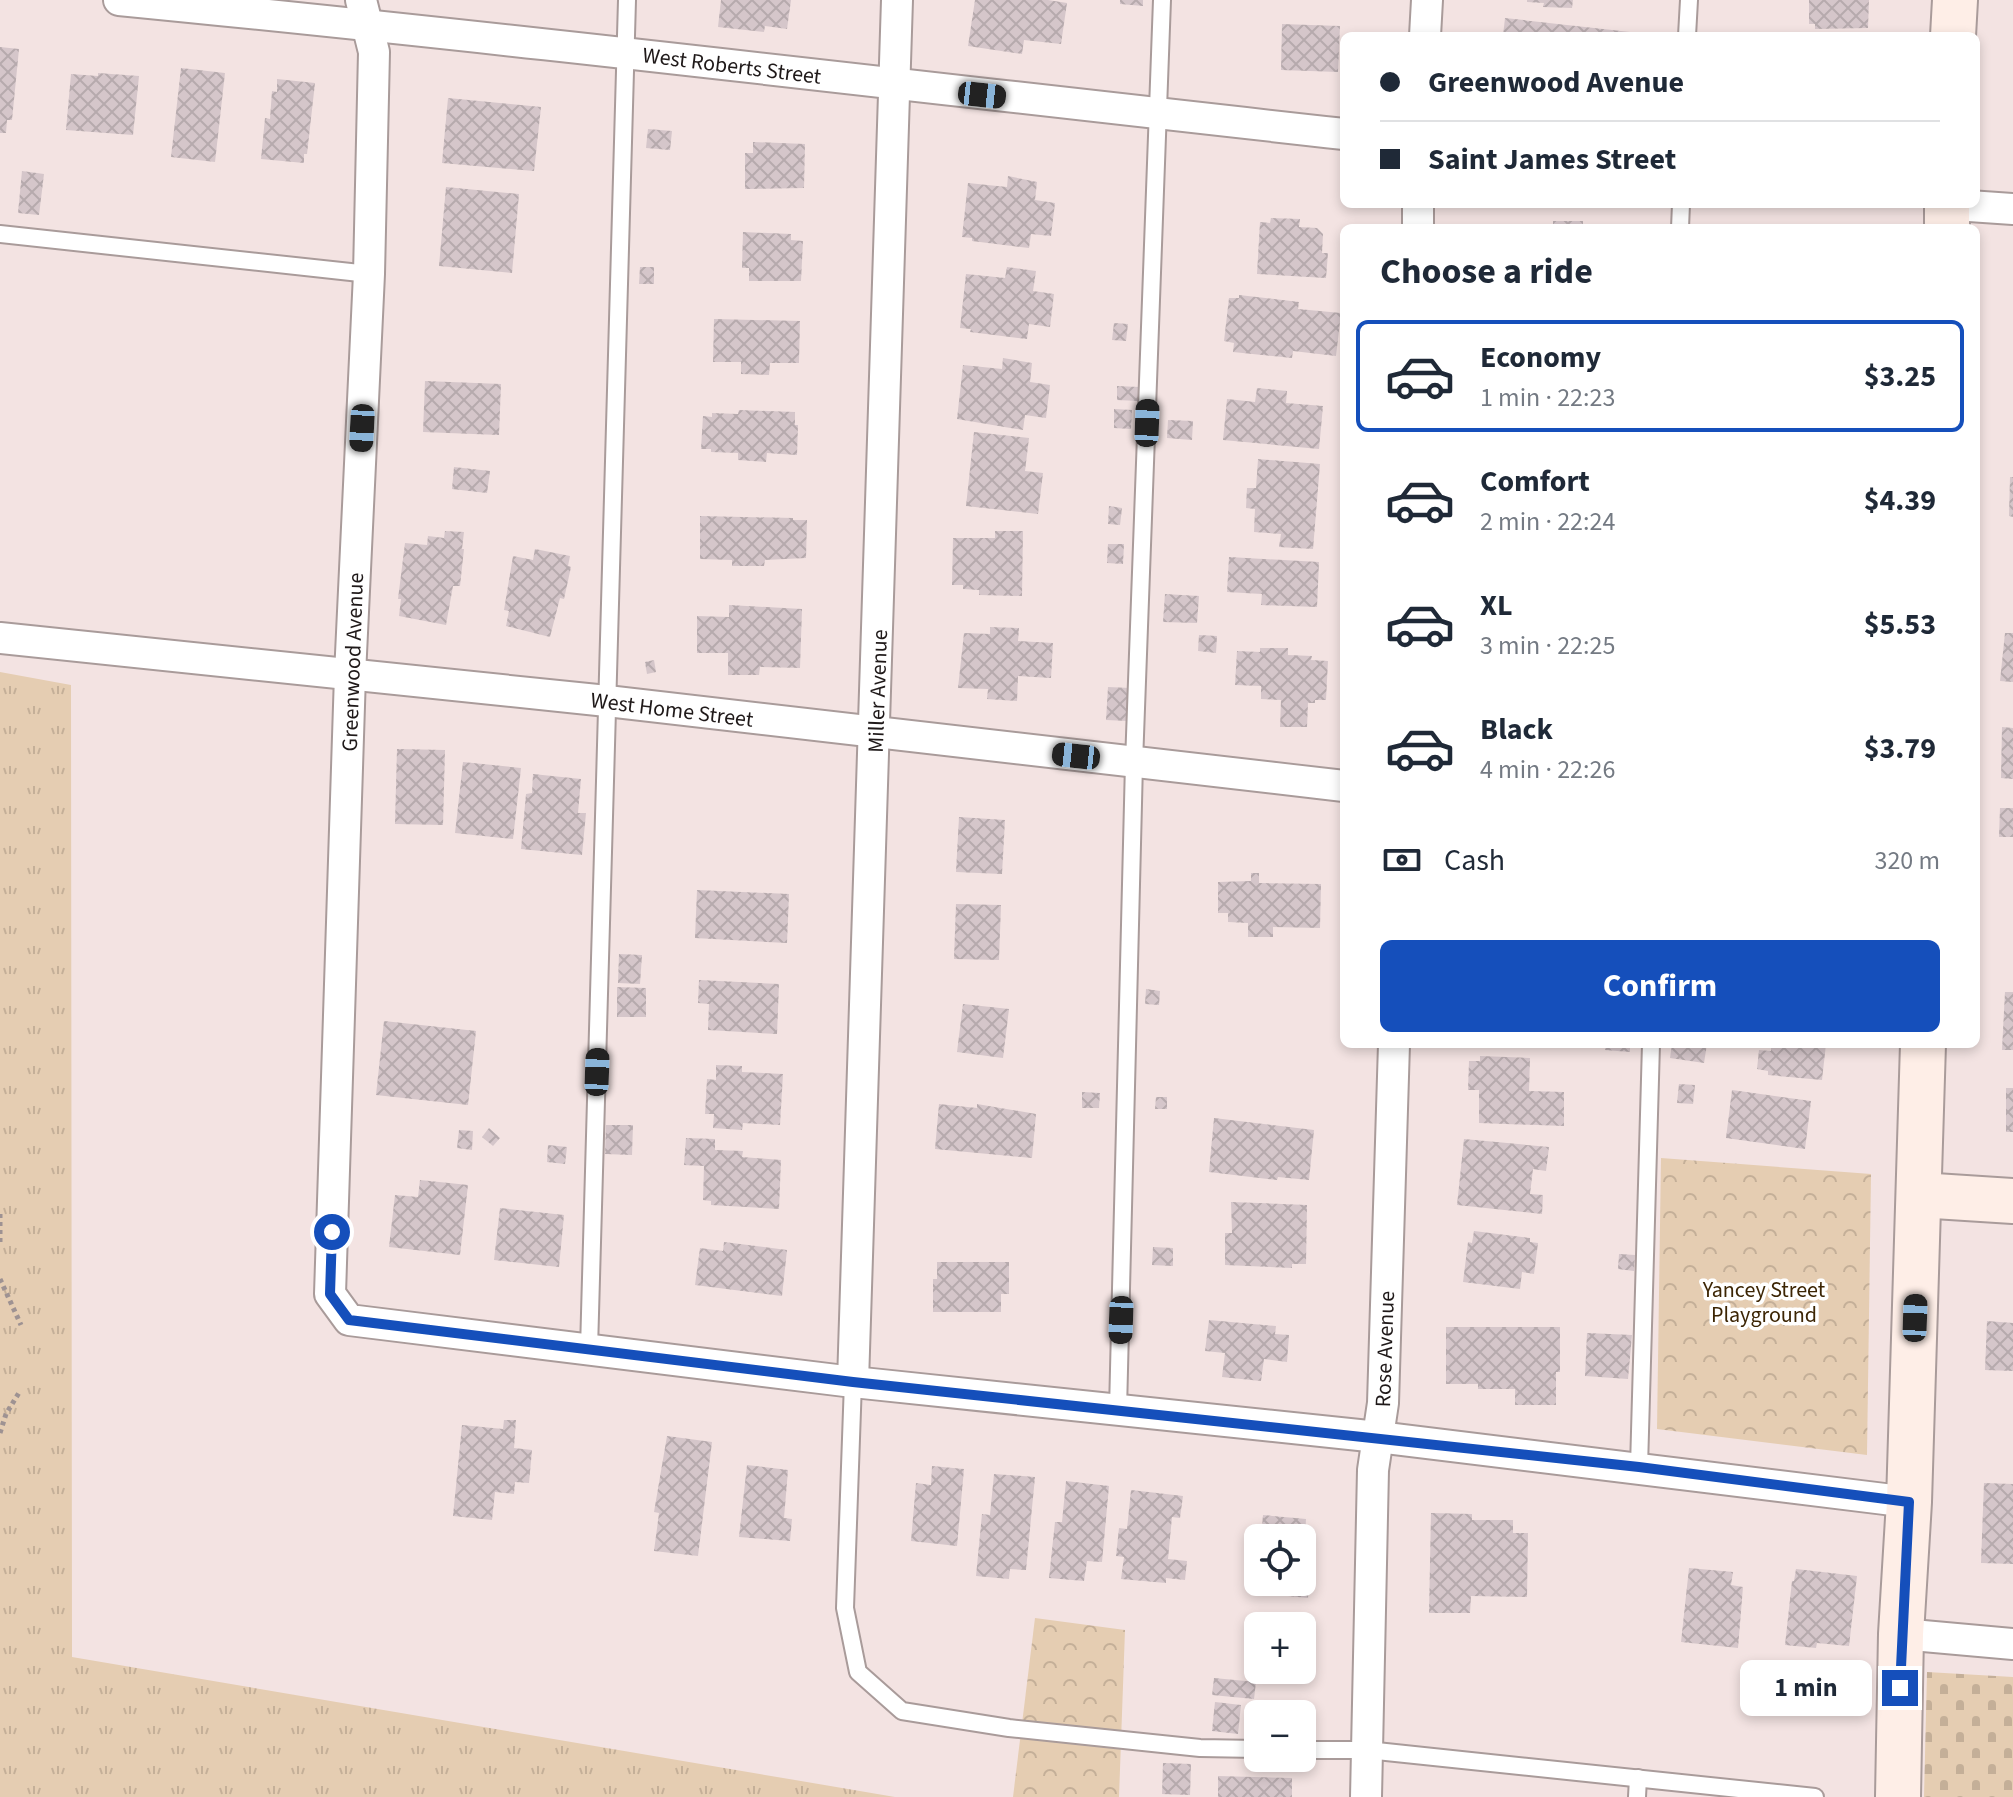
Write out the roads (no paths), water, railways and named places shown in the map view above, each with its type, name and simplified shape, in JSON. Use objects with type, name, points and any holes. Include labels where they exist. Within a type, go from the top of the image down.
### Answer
[{"type":"street","name":"West Roberts Street","points":[[119,0],[364,12],[624,52],[1340,134]]},
{"type":"street","name":"Miller Avenue","points":[[853,1382],[897,0]]},
{"type":"street","points":[[1425,32],[1427,0]]},
{"type":"street","points":[[1953,32],[1955,0]]},
{"type":"street","name":"Greenwood Avenue","points":[[364,12],[374,52],[369,274],[350,675],[330,1294],[349,1320],[589,1349]]},
{"type":"street","points":[[1980,206],[2013,209]]},
{"type":"street","name":"West Home Street","points":[[0,638],[607,701],[1340,786]]},
{"type":"street","name":"Rose Avenue","points":[[1366,1797],[1373,1470],[1383,1403],[1394,1048]]},
{"type":"street","points":[[1898,1797],[1901,1634],[1909,1502],[1923,1048]]},
{"type":"street","points":[[1919,1195],[2013,1201]]},
{"type":"street","points":[[589,1349],[853,1382],[1639,1467],[1909,1502]]},
{"type":"street","points":[[1901,1634],[2013,1644]]},
{"type":"lane","points":[[589,1349],[627,0]]},
{"type":"lane","points":[[1118,1410],[1134,763],[1162,0]]},
{"type":"lane","points":[[1687,32],[1689,0]]},
{"type":"lane","points":[[0,234],[369,274]]},
{"type":"lane","points":[[1639,1467],[1651,1048]]},
{"type":"lane","points":[[853,1382],[845,1608],[858,1672],[902,1711],[1009,1728],[1200,1748],[1244,1749]]},
{"type":"lane","points":[[1316,1750],[1367,1750],[1815,1797]]},
{"type":"lane","points":[[1637,1797],[1638,1778]]},
{"type":"park label","name":"Yancey Street Playground","points":[[1764,1302]]}]
